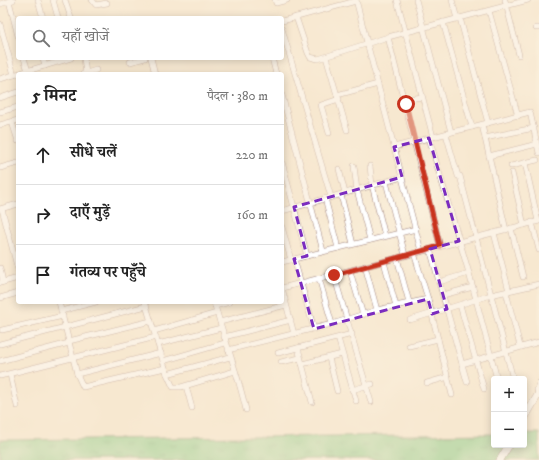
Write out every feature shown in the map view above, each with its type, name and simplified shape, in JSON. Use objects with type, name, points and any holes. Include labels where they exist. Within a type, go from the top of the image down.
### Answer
[{"type":"street","points":[[38,0],[42,16]]},
{"type":"street","points":[[53,0],[57,16]]},
{"type":"street","points":[[65,0],[70,16]]},
{"type":"street","points":[[92,0],[96,5],[107,3]]},
{"type":"street","points":[[275,0],[276,3],[287,0]]},
{"type":"street","points":[[284,20],[356,0],[421,251]]},
{"type":"street","points":[[397,0],[431,137],[496,376]]},
{"type":"street","points":[[416,0],[448,133],[512,376]]},
{"type":"street","points":[[452,0],[459,18],[485,124],[485,138],[489,156],[508,229],[523,277]]},
{"type":"street","points":[[505,0],[519,55]]},
{"type":"street","points":[[296,17],[310,57],[318,59],[404,32],[528,0]]},
{"type":"street","points":[[5,1],[16,31]]},
{"type":"street","points":[[489,10],[518,116]]},
{"type":"street","points":[[443,22],[472,127]]},
{"type":"street","points":[[0,24],[14,75],[0,79]]},
{"type":"street","points":[[284,36],[328,198],[338,248]]},
{"type":"street","points":[[388,37],[406,104],[440,246]]},
{"type":"street","points":[[326,57],[347,130]]},
{"type":"street","points":[[25,60],[28,71]]},
{"type":"street","points":[[44,60],[46,66]]},
{"type":"street","points":[[24,72],[46,66],[55,60]]},
{"type":"street","points":[[84,60],[85,72]]},
{"type":"street","points":[[130,62],[138,60]]},
{"type":"street","points":[[152,60],[154,72]]},
{"type":"street","points":[[272,60],[276,72]]},
{"type":"street","points":[[90,72],[96,70]]},
{"type":"street","points":[[329,133],[321,105],[338,97],[378,84]]},
{"type":"street","points":[[0,98],[16,93]]},
{"type":"street","points":[[406,104],[409,99],[422,97]]},
{"type":"street","points":[[284,102],[323,252]]},
{"type":"street","points":[[0,112],[16,108]]},
{"type":"street","points":[[394,147],[530,112],[539,153]]},
{"type":"street","points":[[0,125],[15,121]]},
{"type":"street","points":[[485,138],[534,128]]},
{"type":"street","points":[[489,156],[537,144]]},
{"type":"street","points":[[511,166],[536,160]]},
{"type":"street","points":[[284,288],[384,262],[476,236],[494,233],[539,221],[525,163]]},
{"type":"street","points":[[0,168],[16,164]]},
{"type":"street","points":[[354,166],[357,190],[370,240]]},
{"type":"street","points":[[370,166],[372,186],[385,236]]},
{"type":"street","points":[[339,169],[353,244]]},
{"type":"street","points":[[284,170],[306,256]]},
{"type":"street","points":[[512,173],[524,225]]},
{"type":"street","points":[[284,210],[402,177]]},
{"type":"street","points":[[386,182],[405,255]]},
{"type":"street","points":[[16,205],[1,209],[16,263]]},
{"type":"street","points":[[532,222],[539,250]]},
{"type":"street","points":[[284,261],[416,229]]},
{"type":"street","points":[[284,233],[314,329]]},
{"type":"street","points":[[494,233],[520,346]]},
{"type":"street","points":[[430,249],[467,382]]},
{"type":"street","points":[[414,253],[428,299],[452,395]]},
{"type":"street","points":[[397,258],[409,302]]},
{"type":"street","points":[[384,262],[396,306]]},
{"type":"street","points":[[365,266],[377,310]]},
{"type":"street","points":[[0,268],[2,282],[16,278]]},
{"type":"street","points":[[350,271],[363,315]]},
{"type":"street","points":[[439,282],[469,273]]},
{"type":"street","points":[[334,275],[369,385],[371,402]]},
{"type":"street","points":[[319,278],[332,324]]},
{"type":"street","points":[[410,320],[491,295],[539,284]]},
{"type":"street","points":[[443,295],[473,287]]},
{"type":"street","points":[[0,298],[16,294]]},
{"type":"street","points":[[284,296],[294,334]]},
{"type":"street","points":[[228,350],[348,320],[377,310],[428,299]]},
{"type":"street","points":[[60,304],[77,374],[81,386],[85,388],[230,357]]},
{"type":"street","points":[[2,330],[62,314],[90,304]]},
{"type":"street","points":[[0,344],[66,328],[143,304]]},
{"type":"street","points":[[146,304],[166,371],[173,387],[186,386],[235,371]]},
{"type":"street","points":[[215,304],[246,410]]},
{"type":"street","points":[[220,322],[286,305]]},
{"type":"street","points":[[460,305],[484,389]]},
{"type":"street","points":[[154,331],[217,313]]},
{"type":"street","points":[[224,337],[291,320]]},
{"type":"street","points":[[0,361],[150,321]]},
{"type":"street","points":[[158,344],[222,328]]},
{"type":"street","points":[[278,353],[352,334]]},
{"type":"street","points":[[0,376],[73,359],[156,337]]},
{"type":"street","points":[[338,338],[356,401]]},
{"type":"street","points":[[409,346],[438,339]]},
{"type":"street","points":[[462,364],[505,350],[539,342]]},
{"type":"street","points":[[163,361],[226,343]]},
{"type":"street","points":[[298,348],[312,402]]},
{"type":"street","points":[[77,374],[161,353]]},
{"type":"street","points":[[302,364],[342,354]]},
{"type":"street","points":[[281,362],[300,358]]},
{"type":"street","points":[[329,358],[337,391]]},
{"type":"street","points":[[10,374],[17,406]]},
{"type":"street","points":[[427,383],[448,377]]},
{"type":"street","points":[[527,414],[539,394],[537,390],[539,383]]},
{"type":"street","points":[[352,390],[369,385]]},
{"type":"street","points":[[186,386],[192,408]]},
{"type":"street","points":[[500,460],[507,448]]},
{"type":"highlighted area","points":[[429,138],[459,241],[430,249],[447,309],[432,314],[428,299],[314,329],[294,259],[307,256],[294,207],[402,177],[394,147]]},
{"type":"green space","points":[[527,433],[539,433],[539,460],[0,460],[0,440],[491,434],[491,448],[527,448]]},
{"type":"route","points":[[334,275],[440,246],[406,104]]}]
